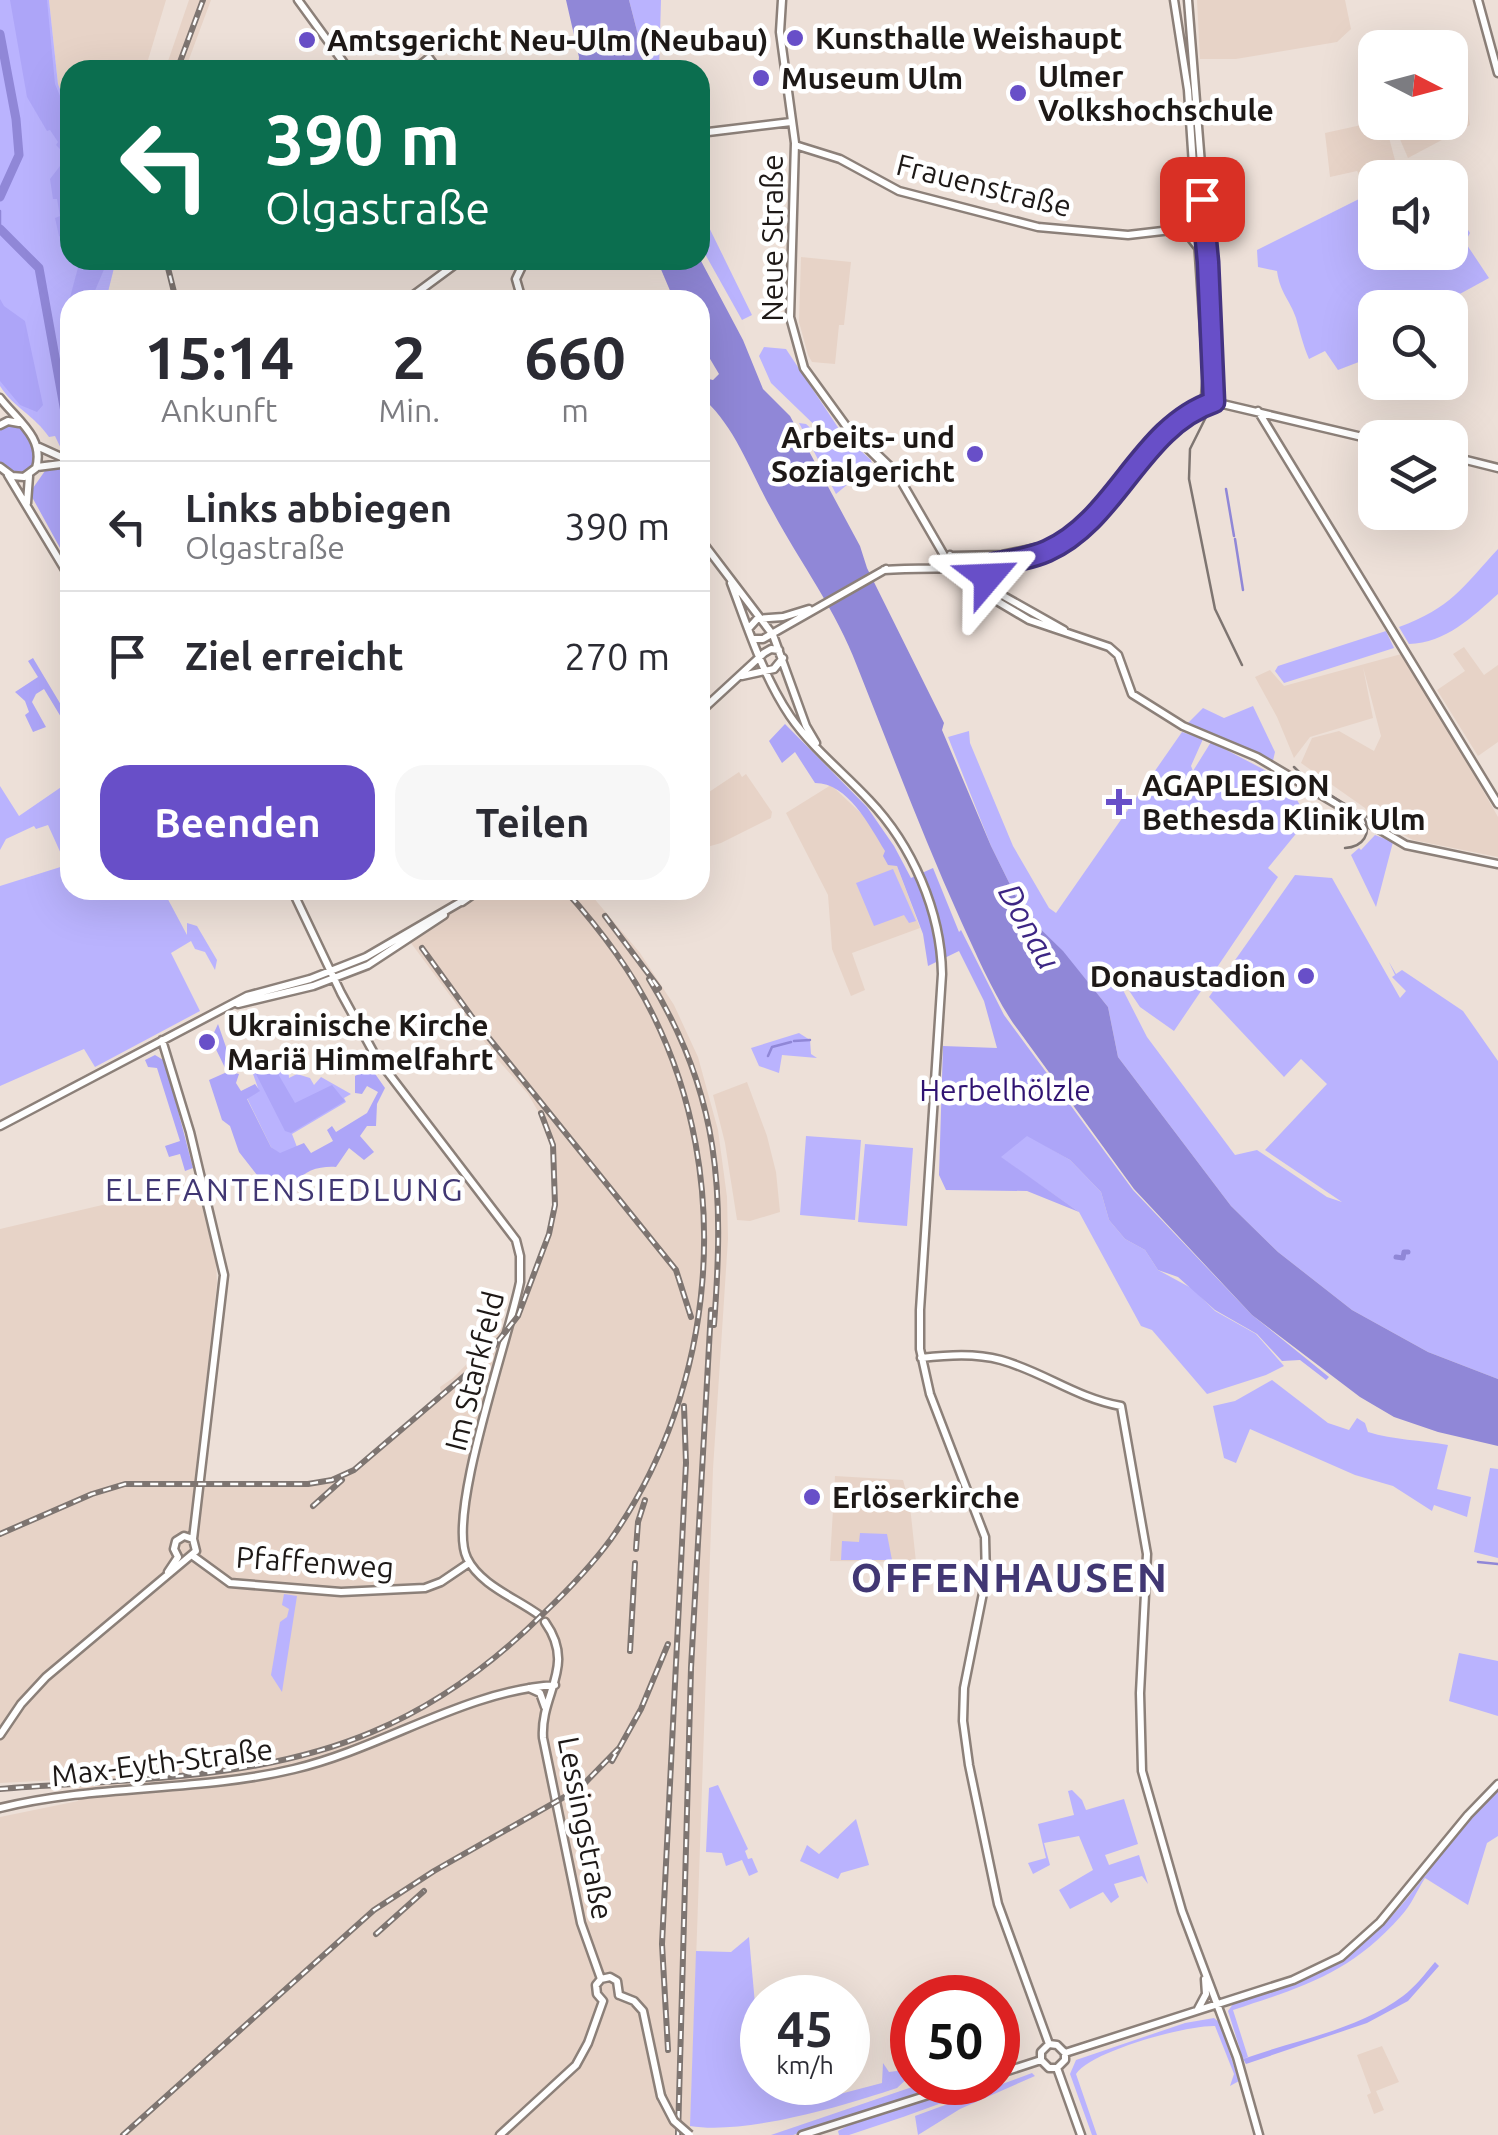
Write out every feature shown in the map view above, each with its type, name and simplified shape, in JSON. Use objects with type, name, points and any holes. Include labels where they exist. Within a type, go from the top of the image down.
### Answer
[{"type":"street","points":[[298,0],[342,60]]},
{"type":"street","name":"Neue Straße","points":[[782,0],[780,28],[795,145],[789,290],[794,342],[813,383],[837,416],[909,492],[924,524],[949,557]]},
{"type":"street","points":[[1174,0],[1201,227],[1199,252],[1207,376],[1204,406]]},
{"type":"street","points":[[1188,0],[1214,402]]},
{"type":"street","points":[[1478,0],[1498,72]]},
{"type":"street","points":[[710,133],[791,122]]},
{"type":"street","name":"Frauenstraße","points":[[795,145],[840,159],[897,190],[1030,226],[1121,235],[1201,227]]},
{"type":"street","points":[[1169,232],[1190,237],[1199,252]]},
{"type":"street","points":[[420,290],[448,270]]},
{"type":"street","points":[[0,398],[38,446],[60,457]]},
{"type":"street","points":[[882,571],[962,570],[1062,542],[1094,517],[1160,438],[1214,402],[1358,436]]},
{"type":"street","points":[[1258,411],[1498,804]]},
{"type":"street","points":[[1271,432],[1272,414]]},
{"type":"street","points":[[0,425],[8,421],[20,423]]},
{"type":"street","points":[[28,509],[26,497],[38,446]]},
{"type":"street","points":[[1468,460],[1498,468]]},
{"type":"street","points":[[8,474],[20,478],[60,464]]},
{"type":"street","points":[[0,467],[8,474],[60,562]]},
{"type":"street","points":[[710,553],[772,633],[806,726],[828,760]]},
{"type":"street","points":[[750,635],[760,640],[850,588],[898,566],[937,567],[949,557],[1026,554]]},
{"type":"street","points":[[962,570],[980,556]]},
{"type":"street","points":[[949,557],[952,569]]},
{"type":"street","points":[[949,557],[1016,613],[1065,631]]},
{"type":"street","points":[[994,564],[988,577],[996,591]]},
{"type":"street","points":[[962,570],[1065,631],[1113,649],[1129,688],[1182,726],[1227,742],[1272,765],[1406,845],[1498,864]]},
{"type":"street","points":[[731,582],[750,635],[790,716],[874,805],[895,834],[927,896],[939,936],[942,974],[920,1310],[922,1358],[930,1394],[985,1537],[986,1578],[964,1688],[965,1743],[998,1904],[1049,2044]]},
{"type":"street","points":[[750,635],[750,622],[817,606]]},
{"type":"street","points":[[710,703],[771,648],[782,654]]},
{"type":"street","points":[[736,678],[777,667],[782,654]]},
{"type":"street","name":"Im Starkfeld","points":[[297,900],[332,975],[391,1078],[512,1233],[519,1249],[518,1292],[464,1507],[461,1537],[469,1563]]},
{"type":"street","points":[[0,1126],[248,996],[332,975],[464,900]]},
{"type":"street","points":[[0,1735],[20,1704],[46,1677],[161,1580],[181,1558],[194,1555],[192,1539],[224,1275],[197,1158],[162,1040]]},
{"type":"street","points":[[922,1358],[961,1355],[996,1359],[1070,1392],[1121,1406],[1147,1554],[1140,1692],[1142,1771],[1182,1911],[1218,2004],[1259,2135]]},
{"type":"street","points":[[181,1558],[174,1549],[176,1541],[184,1536],[192,1539]]},
{"type":"street","name":"Pfaffenweg","points":[[194,1555],[235,1584],[341,1592],[433,1586],[469,1563]]},
{"type":"street","points":[[469,1563],[482,1577],[539,1615]]},
{"type":"street","points":[[545,1622],[558,1650],[555,1685]]},
{"type":"street","name":"Max-Eyth-Straße","points":[[0,1808],[44,1798],[280,1773],[337,1756],[476,1703],[523,1688],[555,1685]]},
{"type":"street","name":"Lessingstraße","points":[[500,2135],[576,2065],[603,2000],[596,1990],[601,1980],[590,1956],[574,1892],[545,1748],[544,1719],[555,1685]]},
{"type":"street","points":[[523,1688],[540,1694],[545,1704],[544,1719]]},
{"type":"street","points":[[1064,2053],[1309,1974],[1356,1946],[1498,1784]]},
{"type":"street","points":[[1192,2012],[1199,2008],[1206,1994],[1204,1973]]},
{"type":"street","points":[[601,1980],[617,1980],[619,1995]]},
{"type":"street","points":[[603,2000],[614,2000],[619,1995]]},
{"type":"street","points":[[619,1995],[634,2000],[642,2011],[661,2096],[674,2121],[690,2135]]},
{"type":"street","points":[[1041,2060],[1043,2048],[1057,2044],[1064,2053],[1058,2068]]},
{"type":"street","points":[[1041,2060],[1049,2068],[1058,2068]]},
{"type":"street","points":[[1020,2067],[1041,2060]]},
{"type":"street","points":[[1058,2068],[1081,2135]]},
{"type":"street","points":[[802,2135],[897,2105]]},
{"type":"shaded area","points":[[0,0],[49,0],[60,89],[60,270],[114,270],[108,290],[60,290],[60,447],[55,436],[49,437],[0,386]]},
{"type":"shaded area","points":[[49,0],[166,0],[148,60],[60,60],[60,89]]},
{"type":"shaded area","points":[[189,0],[211,0],[189,60],[168,60]]},
{"type":"shaded area","points":[[629,0],[661,0],[659,60],[644,60]]},
{"type":"shaded area","points":[[1197,0],[1345,0],[1351,29],[1337,42],[1236,59],[1200,59]]},
{"type":"shaded area","points":[[1358,126],[1358,140],[1390,140],[1395,160],[1358,160],[1358,173],[1330,177],[1325,133]]},
{"type":"shaded area","points":[[1400,140],[1442,140],[1408,158]]},
{"type":"shaded area","points":[[1358,200],[1358,270],[1468,270],[1468,246],[1489,278],[1467,290],[1358,290],[1358,362],[1338,370],[1325,351],[1309,359],[1277,271],[1258,267],[1257,250]]},
{"type":"shaded area","points":[[710,229],[752,315],[742,320],[710,263]]},
{"type":"shaded area","points":[[801,257],[851,262],[835,364],[812,362],[808,355],[799,322]]},
{"type":"shaded area","points":[[764,347],[786,349],[843,435],[871,460],[872,464],[836,494],[799,423],[806,424],[827,443],[830,440],[771,383],[759,356]]},
{"type":"shaded area","points":[[1498,549],[1498,594],[1447,634],[1409,644],[1399,627],[1444,604]]},
{"type":"shaded area","points":[[1386,631],[1394,648],[1284,683],[1275,671],[1278,666]]},
{"type":"shaded area","points":[[1464,647],[1484,675],[1498,665],[1498,742],[1478,756],[1437,690],[1465,671],[1453,654]]},
{"type":"shaded area","points":[[1405,653],[1498,817],[1498,857],[1413,840],[1371,818],[1365,808],[1301,763],[1312,738],[1339,731],[1374,751],[1381,736],[1363,667],[1373,718],[1310,737],[1294,758],[1255,677],[1270,670],[1284,686]]},
{"type":"shaded area","points":[[1253,706],[1275,752],[1272,765],[1187,724],[1203,708],[1224,718]]},
{"type":"shaded area","points":[[969,731],[970,743],[1013,846],[1049,908],[1056,913],[1182,732],[1203,739],[1191,766],[1193,771],[1211,742],[1286,781],[1308,819],[1268,868],[1278,877],[1174,1031],[1140,1007],[1126,986],[1123,990],[1147,1037],[1235,1155],[1257,1150],[1327,1197],[1342,1202],[1265,1150],[1327,1084],[1301,1059],[1284,1077],[1209,997],[1295,875],[1332,878],[1400,998],[1406,991],[1392,977],[1395,975],[1389,962],[1396,974],[1402,970],[1463,1011],[1498,1061],[1498,1379],[1428,1352],[1352,1310],[1278,1252],[1231,1206],[1118,1057],[1108,1007],[1063,952],[1024,913],[991,846],[948,737]]},
{"type":"shaded area","points":[[739,772],[742,777],[746,774],[772,812],[771,818],[710,846],[710,791]]},
{"type":"shaded area","points":[[831,785],[865,817],[897,866],[920,928],[852,953],[865,990],[851,996],[832,949],[828,895],[786,813]]},
{"type":"shaded area","points":[[0,786],[19,816],[60,788],[60,852],[48,825],[36,829],[34,826],[6,839],[0,850]]},
{"type":"shaded area","points":[[1375,835],[1393,842],[1376,907],[1351,855]]},
{"type":"shaded area","points":[[60,867],[60,900],[168,900],[187,935],[187,923],[197,926],[217,960],[215,970],[205,952],[195,949],[191,941],[171,953],[200,1011],[95,1067],[84,1049],[0,1086],[0,886]]},
{"type":"shaded area","points":[[893,869],[916,921],[909,923],[904,915],[874,926],[856,883]]},
{"type":"shaded area","points":[[465,900],[595,900],[640,953],[674,1005],[698,1057],[718,1130],[728,1239],[713,1469],[690,2135],[0,2135],[0,1817],[78,1801],[77,1779],[0,1783],[0,1229],[196,1183],[216,1262],[217,1283],[195,1481],[319,1481],[353,1469],[442,1397],[440,1387],[514,1316],[548,1234],[555,1204],[551,1148],[539,1113],[408,939]]},
{"type":"shaded area","points":[[799,1033],[810,1040],[811,1054],[817,1058],[782,1055],[779,1073],[759,1066],[751,1048]]},
{"type":"shaded area","points":[[259,1064],[288,1066],[289,1078],[297,1074],[310,1078],[314,1085],[321,1077],[351,1094],[344,1098],[346,1102],[292,1134],[297,1147],[280,1154],[271,1147],[247,1098],[259,1091],[253,1074],[262,1070]]},
{"type":"shaded area","points":[[747,1082],[767,1136],[780,1212],[750,1221],[737,1220],[713,1095]]},
{"type":"shaded area","points":[[1027,1135],[1070,1160],[1101,1192],[1109,1220],[1125,1239],[1145,1250],[1158,1270],[1193,1289],[1215,1311],[1256,1334],[1284,1366],[1207,1394],[1152,1330],[1141,1326],[1079,1212],[1000,1157]]},
{"type":"shaded area","points":[[806,1136],[861,1140],[855,1220],[800,1215]]},
{"type":"shaded area","points":[[865,1144],[913,1148],[907,1226],[858,1222]]},
{"type":"shaded area","points":[[1272,1380],[1328,1423],[1349,1430],[1357,1418],[1365,1423],[1368,1432],[1448,1445],[1437,1489],[1471,1497],[1467,1517],[1434,1505],[1432,1511],[1393,1486],[1355,1475],[1250,1429],[1236,1463],[1224,1458],[1213,1406],[1235,1401]]},
{"type":"shaded area","points":[[1490,1468],[1498,1469],[1498,1558],[1474,1552]]},
{"type":"shaded area","points":[[835,1476],[903,1480],[916,1562],[830,1561]]},
{"type":"shaded area","points":[[860,1533],[887,1534],[892,1560],[841,1560],[842,1541],[859,1542]]},
{"type":"shaded area","points":[[284,1594],[297,1596],[282,1692],[271,1675],[280,1622],[289,1609],[282,1605]]},
{"type":"shaded area","points":[[1459,1653],[1498,1661],[1498,1716],[1449,1701]]},
{"type":"shaded area","points":[[718,1785],[748,1849],[748,1859],[752,1858],[758,1872],[749,1876],[742,1860],[726,1866],[722,1853],[706,1852],[709,1788]]},
{"type":"shaded area","points":[[1072,1790],[1086,1810],[1124,1799],[1138,1844],[1105,1855],[1109,1865],[1139,1855],[1148,1884],[1142,1876],[1114,1884],[1119,1897],[1111,1903],[1103,1892],[1070,1909],[1059,1890],[1093,1870],[1079,1836],[1044,1843],[1050,1865],[1033,1874],[1028,1863],[1046,1858],[1038,1824],[1074,1815],[1068,1791]]},
{"type":"shaded area","points":[[1498,1790],[1498,1836],[1487,1843],[1468,1905],[1425,1878],[1405,1911],[1363,1952],[1324,1976],[1233,2010],[1248,2057],[1243,2059],[1228,2011],[1233,2004],[1320,1971],[1369,1939]]},
{"type":"shaded area","points":[[856,1819],[869,1865],[841,1873],[838,1879],[800,1861],[807,1845],[819,1854]]},
{"type":"shaded area","points":[[749,1937],[752,1975],[740,1975],[740,2105],[840,2105],[738,2127],[690,2126],[696,1951],[731,1952]]},
{"type":"shaded area","points":[[1214,2018],[1219,2022],[1239,2081],[1230,2086],[1234,2074],[1215,2026],[1119,2048],[1085,2065],[1076,2074],[1097,2135],[1092,2135],[1070,2074],[1076,2060],[1185,2023]]},
{"type":"shaded area","points":[[1382,2046],[1399,2082],[1376,2091],[1384,2110],[1374,2114],[1357,2055]]},
{"type":"shaded area","points":[[883,2063],[890,2072],[890,2090],[870,2096],[870,2086],[882,2083]]},
{"type":"shaded area","points":[[1032,2073],[1035,2076],[1020,2083],[1020,2077]]},
{"type":"shaded area","points":[[890,2095],[890,2104],[793,2135],[771,2135],[859,2105],[870,2105],[870,2101]]},
{"type":"shaded area","points":[[907,2105],[936,2105],[839,2135],[838,2131]]},
{"type":"shaded area","points":[[945,2105],[969,2105],[918,2135],[915,2116]]},
{"type":"green space","points":[[10,0],[47,0],[55,84],[60,96],[60,149],[27,97]]},
{"type":"green space","points":[[60,166],[60,216],[57,199],[53,199],[50,179]]},
{"type":"green space","points":[[77,270],[104,270],[95,290],[72,290]]},
{"type":"green space","points":[[0,299],[25,321],[43,405],[37,412],[20,405],[0,381]]},
{"type":"green space","points":[[10,424],[24,429],[35,441],[36,465],[26,474],[11,474],[0,463],[0,428]]},
{"type":"green space","points":[[47,468],[60,469],[60,548],[32,497],[33,488]]},
{"type":"green space","points":[[33,658],[60,703],[60,715],[44,689],[36,694],[32,702],[46,727],[33,732],[25,715],[29,712],[25,701],[15,692],[38,677],[28,661]]},
{"type":"green space","name":"Herbelhölzle","points":[[785,724],[867,807],[911,878],[933,868],[959,932],[1004,1015],[1133,1190],[1252,1315],[1329,1377],[1326,1380],[1300,1360],[1282,1361],[1257,1334],[1215,1310],[1178,1277],[1158,1270],[1145,1250],[1125,1239],[1109,1220],[1101,1192],[1070,1160],[1027,1136],[1001,1157],[1079,1212],[1027,1191],[946,1190],[939,1175],[943,1046],[997,1048],[984,1001],[959,951],[928,966],[923,934],[897,866],[888,865],[883,856],[885,851],[856,807],[838,790],[815,783],[795,752],[782,763],[769,741]]},
{"type":"green space","points":[[218,1024],[235,1073],[239,1074],[236,1083],[241,1091],[255,1084],[260,1091],[247,1099],[271,1147],[280,1153],[304,1143],[311,1153],[333,1141],[327,1130],[332,1126],[336,1132],[367,1113],[378,1092],[367,1086],[362,1094],[355,1093],[355,1076],[371,1068],[385,1088],[377,1104],[376,1126],[367,1126],[360,1136],[374,1152],[364,1160],[349,1148],[336,1167],[313,1170],[295,1184],[257,1175],[239,1152],[230,1126],[222,1120],[209,1080],[227,1072],[211,1039]]},
{"type":"green space","points":[[155,1055],[165,1061],[193,1168],[185,1171],[180,1154],[169,1157],[165,1146],[180,1141],[157,1068],[148,1067],[145,1060]]},
{"type":"green space","points":[[274,1067],[295,1103],[332,1085],[345,1101],[291,1133],[285,1131],[256,1074]]},
{"type":"green space","points":[[1435,1962],[1439,1966],[1408,2001],[1367,2023],[1246,2064],[1243,2059],[1366,2018],[1407,1992]]},
{"type":"water","points":[[566,0],[629,0],[644,60],[579,60]]},
{"type":"water","name":"Donau","points":[[661,270],[706,270],[743,340],[763,389],[790,416],[860,546],[867,568],[944,723],[942,730],[1024,913],[1063,951],[1108,1007],[1118,1057],[1231,1206],[1278,1252],[1352,1310],[1428,1352],[1498,1379],[1498,1446],[1394,1417],[1360,1397],[1252,1315],[1134,1189],[1013,1023],[985,973],[947,889],[839,626],[733,435],[710,405],[710,379],[719,374],[710,359],[710,290],[670,290]]},
{"type":"waterway","points":[[0,34],[19,155],[0,197]]},
{"type":"waterway","points":[[0,211],[0,225]]},
{"type":"waterway","points":[[0,229],[39,268],[60,385]]},
{"type":"waterway","points":[[1226,489],[1234,536]]},
{"type":"waterway","points":[[1235,539],[1243,590]]},
{"type":"waterway","points":[[794,1041],[810,1040]]},
{"type":"waterway","points":[[768,1056],[772,1047],[791,1042]]},
{"type":"waterway","points":[[1396,1257],[1403,1258],[1404,1252],[1408,1252]]},
{"type":"waterway","points":[[1478,1562],[1498,1564]]},
{"type":"tram line","points":[[1208,413],[1190,449],[1189,479],[1215,609],[1242,665]]},
{"type":"tram line","points":[[1294,767],[1364,817],[1364,838],[1345,848]]},
{"type":"railway","points":[[181,60],[203,0]]},
{"type":"railway","points":[[168,270],[174,290]]},
{"type":"railway","points":[[0,1789],[236,1769],[328,1748],[372,1732],[420,1709],[486,1664],[563,1595],[611,1539],[647,1480],[674,1416],[692,1350],[702,1281],[703,1212],[696,1144],[678,1077],[652,1013],[613,949],[574,900]]},
{"type":"railway","points":[[605,916],[659,988]]},
{"type":"railway","points":[[422,948],[472,1017],[676,1270],[691,1317]]},
{"type":"railway","points":[[649,979],[691,1064],[712,1146],[718,1232],[714,1325]]},
{"type":"railway","points":[[0,1534],[125,1484],[308,1484],[332,1480],[354,1470],[483,1360],[518,1316],[549,1234],[555,1205],[553,1145],[541,1113]]},
{"type":"railway","points":[[678,2135],[691,1668],[711,1310]]},
{"type":"railway","points":[[668,2050],[662,1944],[686,1463],[684,1406]]},
{"type":"railway","points":[[313,1506],[342,1480]]},
{"type":"railway","points":[[636,1549],[645,1500]]},
{"type":"railway","points":[[630,1651],[635,1563]]},
{"type":"railway","points":[[612,1761],[641,1709],[668,1644]]},
{"type":"railway","points":[[123,2135],[374,1910],[580,1788],[618,1749]]},
{"type":"railway","points":[[376,1934],[424,1891]]},
{"type":"place","name":"Kunsthalle Weishaupt","points":[[795,38]]},
{"type":"place","name":"Amtsgericht Neu-Ulm (Neubau)","points":[[307,40]]},
{"type":"place","name":"Museum Ulm","points":[[761,78]]},
{"type":"place","name":"Ulmer Volkshochschule","points":[[1018,93]]},
{"type":"place","name":"Arbeits- und Sozialgericht","points":[[975,454]]},
{"type":"place","name":"AGAPLESION Bethesda Klinik Ulm","points":[[1119,802]]},
{"type":"place","name":"Donaustadion","points":[[1306,976]]},
{"type":"place","name":"Ukrainische Kirche Mariä Himmelfahrt","points":[[207,1042]]},
{"type":"place","name":"Erlöserkirche","points":[[812,1497]]},
{"type":"district","name":"ELEFANTENSIEDLUNG","points":[[285,1189]]},
{"type":"district","name":"OFFENHAUSEN","points":[[1010,1577]]},
{"type":"route","points":[[988,577],[994,564],[1050,550],[1078,532],[1160,438],[1214,402],[1202,199]]}]
